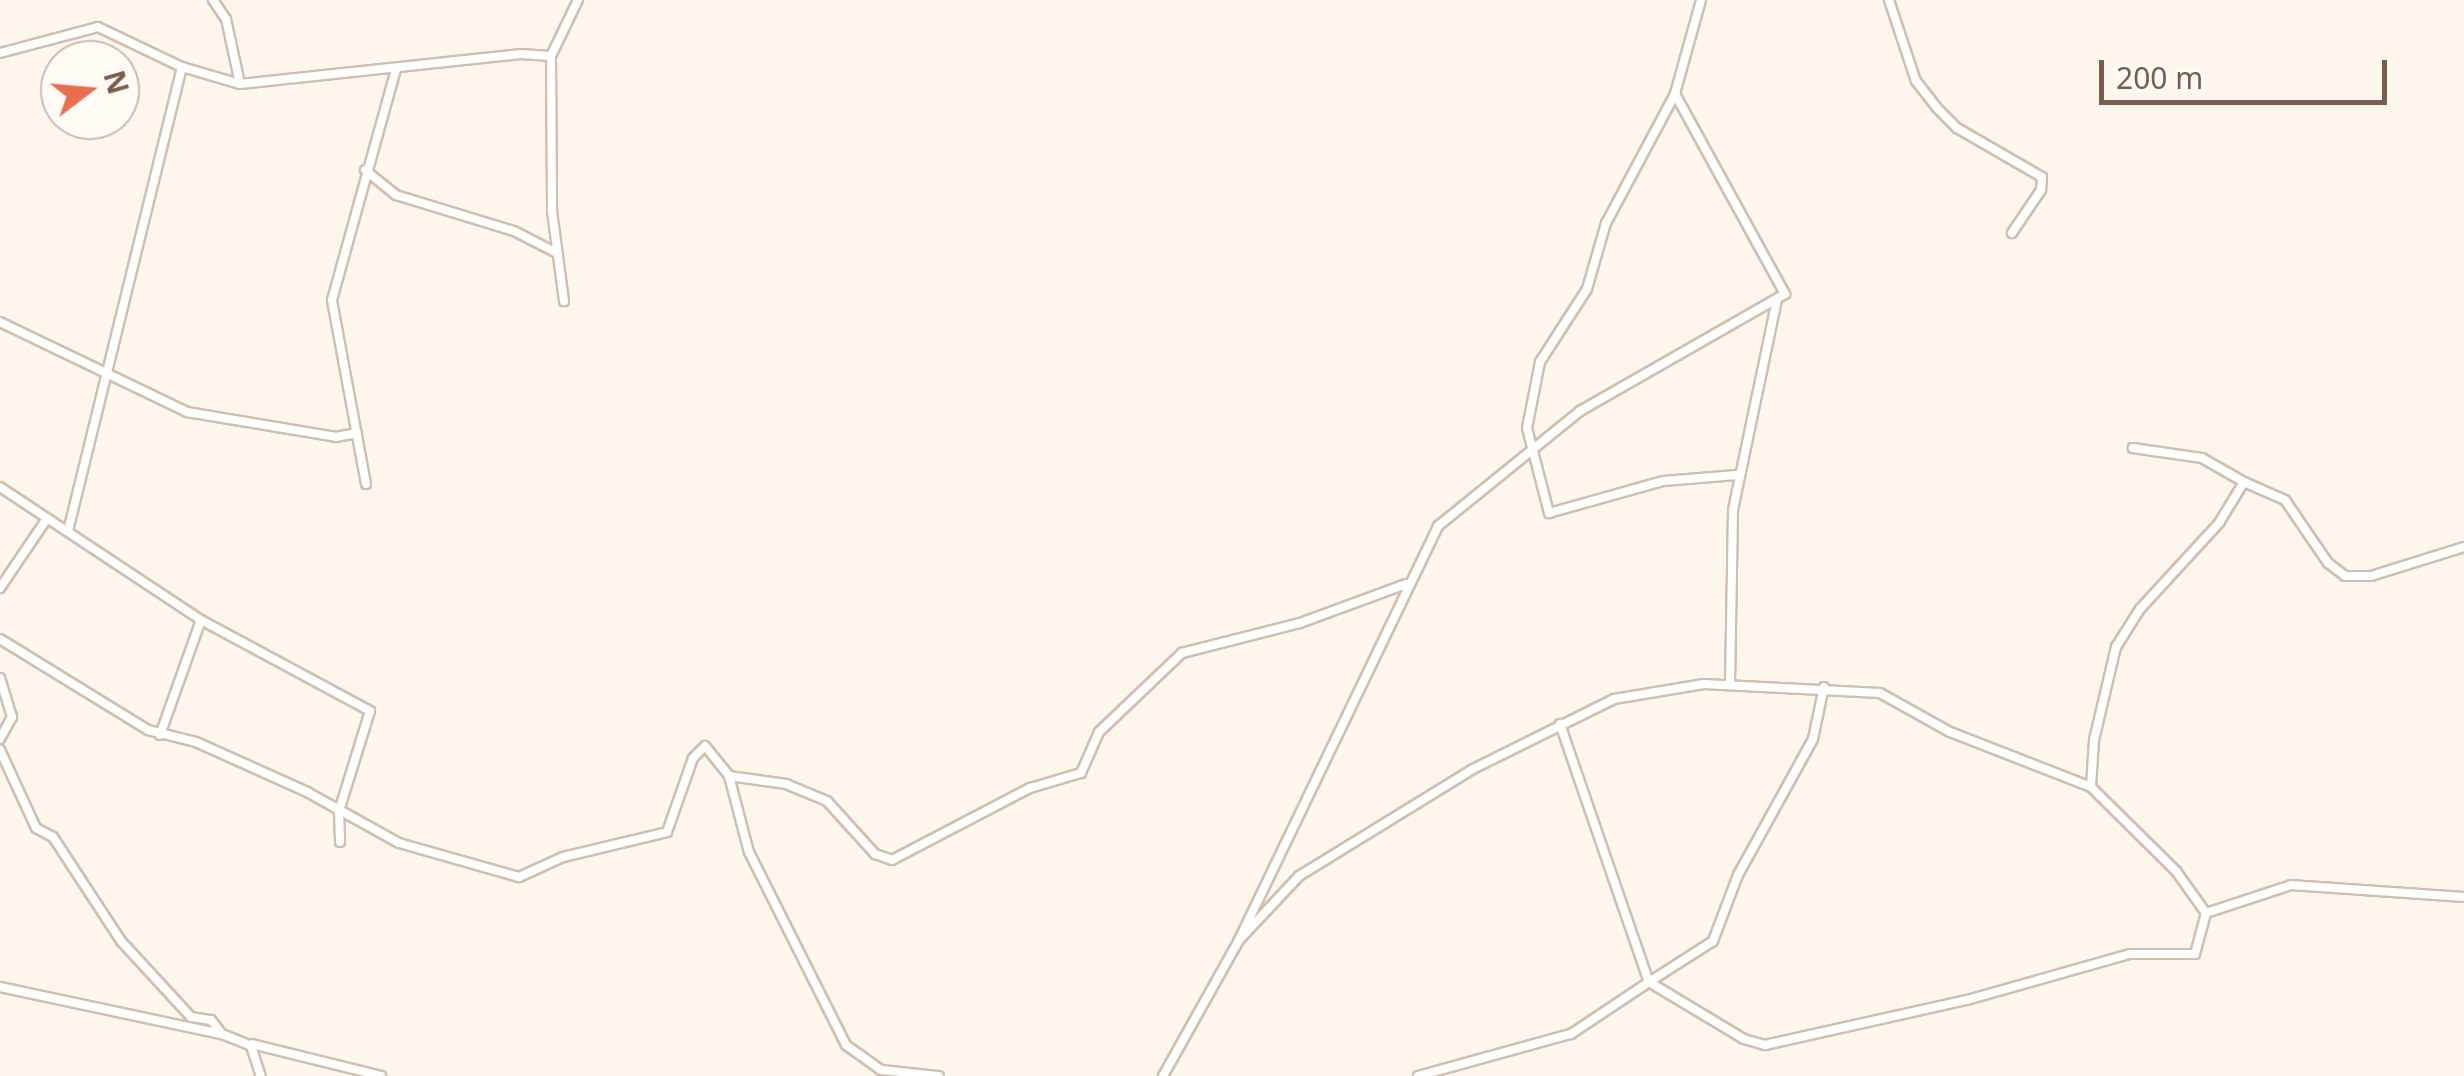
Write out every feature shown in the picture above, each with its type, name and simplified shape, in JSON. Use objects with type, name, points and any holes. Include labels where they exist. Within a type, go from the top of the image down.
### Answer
[{"type":"street","points":[[213,0],[234,46],[240,84]]},
{"type":"street","points":[[564,302],[555,252],[551,56],[578,0]]},
{"type":"street","points":[[1700,0],[1675,94],[1606,223],[1588,289],[1540,362],[1527,420],[1550,513],[1663,481],[1737,476]]},
{"type":"street","points":[[1889,0],[1916,81],[1937,108],[1956,128],[2042,177],[2041,190],[2012,233]]},
{"type":"street","points":[[0,53],[98,27],[182,66],[240,84],[521,54],[551,56]]},
{"type":"street","points":[[68,532],[182,66]]},
{"type":"street","points":[[366,484],[332,306],[396,69]]},
{"type":"street","points":[[1163,1076],[1240,940],[1286,834],[1345,727],[1406,584],[1443,520],[1531,446],[1580,411],[1785,294],[1675,94]]},
{"type":"street","points":[[366,170],[396,196],[514,231],[555,252]]},
{"type":"street","points":[[1730,684],[1737,476],[1777,299]]},
{"type":"street","points":[[0,322],[19,326],[105,374],[187,412],[336,437],[357,433]]},
{"type":"street","points":[[2134,448],[2202,458],[2284,500],[2328,564],[2345,576],[2371,576],[2464,547]]},
{"type":"street","points":[[2092,787],[2094,740],[2116,647],[2140,609],[2219,523],[2244,482]]},
{"type":"street","points":[[0,487],[201,620],[370,711],[339,810],[340,842]]},
{"type":"street","points":[[0,588],[46,520]]},
{"type":"street","points":[[729,776],[786,784],[820,797],[875,854],[892,860],[1030,788],[1080,773],[1100,732],[1182,652],[1300,624],[1406,584]]},
{"type":"street","points":[[160,735],[201,620]]},
{"type":"street","points":[[0,639],[160,735],[196,742],[436,858],[519,877],[563,857],[667,832],[702,746],[711,748],[729,776],[749,852],[846,1045],[881,1070],[939,1076]]},
{"type":"street","points":[[0,678],[12,717],[0,739]]},
{"type":"street","points":[[1240,940],[1314,865],[1560,724],[1638,691],[1730,684],[1824,687],[1890,696],[1950,732],[2092,787],[2176,871],[2206,914],[2196,954],[2130,954],[1968,1000],[1765,1045],[1744,1039],[1649,982],[1560,724]]},
{"type":"street","points":[[1418,1076],[1571,1034],[1713,941],[1738,874],[1813,739],[1824,687]]},
{"type":"street","points":[[0,750],[36,828],[54,837],[120,940],[191,1016],[211,1020],[222,1034]]},
{"type":"street","points":[[2206,914],[2254,892],[2291,885],[2464,898]]},
{"type":"street","points":[[0,988],[222,1034],[380,1076]]},
{"type":"street","points":[[247,1042],[260,1061],[260,1076]]}]
